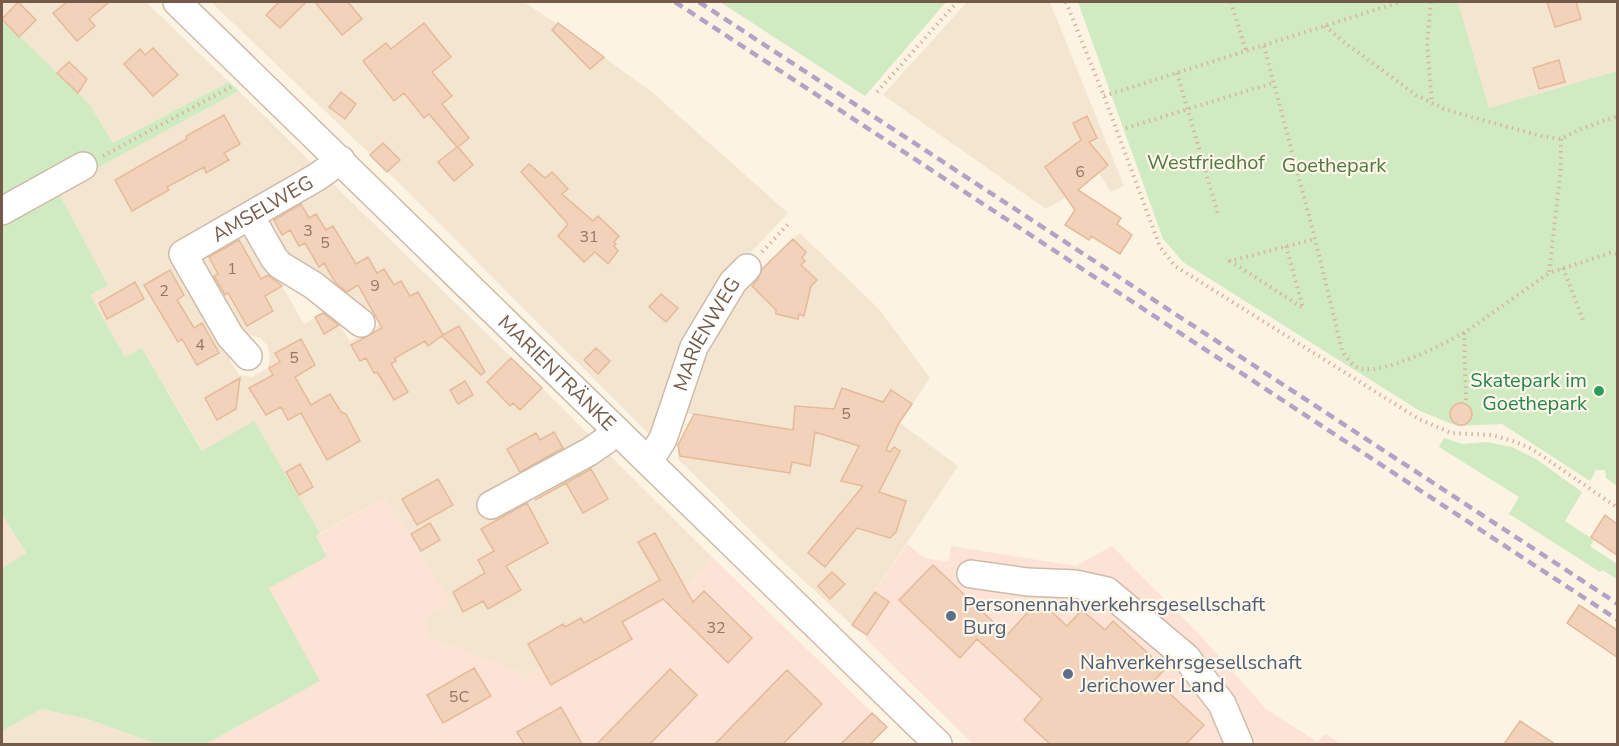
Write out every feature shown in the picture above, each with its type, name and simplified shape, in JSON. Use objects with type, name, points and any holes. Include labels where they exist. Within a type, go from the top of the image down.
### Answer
[{"type":"street","name":"MARIENTRÄNKE","points":[[177,2],[938,744]]},
{"type":"street","name":"AMSELWEG","points":[[248,356],[230,336],[183,254],[317,177],[341,160]]},
{"type":"street","points":[[2,211],[83,166]]},
{"type":"street","points":[[250,216],[280,265],[313,285],[361,322]]},
{"type":"street","name":"MARIENWEG","points":[[648,461],[663,439],[694,346],[733,282],[747,268]]},
{"type":"street","points":[[491,506],[589,452],[616,430]]},
{"type":"street","points":[[971,574],[1027,582],[1075,584],[1107,591],[1186,657],[1222,704],[1239,744]]},
{"type":"path","points":[[877,92],[957,2]]},
{"type":"path","points":[[1066,2],[1104,96],[1160,247],[1175,266],[1419,419],[1451,433],[1492,435],[1532,449],[1617,507]]},
{"type":"path","points":[[1231,2],[1246,51]]},
{"type":"path","points":[[1104,96],[1400,2]]},
{"type":"path","points":[[1431,2],[1427,43],[1432,103]]},
{"type":"path","points":[[1325,26],[1404,87],[1432,103],[1461,114],[1545,137],[1562,139],[1583,128],[1617,116]]},
{"type":"path","points":[[1264,46],[1342,350],[1354,365],[1361,369],[1373,369],[1422,354],[1464,333],[1549,273],[1610,254],[1617,254]]},
{"type":"path","points":[[1177,73],[1218,214]]},
{"type":"path","points":[[83,166],[252,76]]},
{"type":"path","points":[[1126,128],[1274,84]]},
{"type":"path","points":[[1549,273],[1562,139]]},
{"type":"path","name":"MARIENWEG","points":[[747,268],[789,223]]},
{"type":"path","points":[[1286,246],[1303,308],[1230,261],[1315,238]]},
{"type":"path","points":[[1563,268],[1583,320]]},
{"type":"path","points":[[1464,333],[1466,400]]},
{"type":"shaded area","points":[[2,2],[146,2],[229,82],[113,143],[90,105],[2,19]]},
{"type":"shaded area","points":[[211,2],[524,2],[653,93],[788,213],[742,262],[659,430],[649,434],[371,155]]},
{"type":"shaded area","points":[[967,2],[1050,2],[1124,186],[1111,192],[1099,173],[1075,192],[1046,209],[883,95]]},
{"type":"shaded area","points":[[1458,2],[1617,2],[1617,71],[1489,108]]},
{"type":"shaded area","points":[[239,91],[316,167],[172,250],[229,349],[230,361],[239,375],[252,377],[268,368],[270,356],[267,345],[260,338],[241,335],[198,263],[200,253],[239,231],[251,233],[304,324],[330,309],[350,341],[381,323],[328,281],[292,262],[263,219],[327,178],[713,558],[685,587],[528,676],[424,635],[424,618],[450,603],[386,497],[320,533],[254,422],[203,451],[142,348],[125,357],[90,295],[108,285],[57,190]]},
{"type":"shaded area","points":[[800,233],[879,309],[930,378],[900,423],[958,466],[852,625],[777,556],[678,459],[678,445],[694,415],[683,412],[696,374],[714,335],[748,283]]},
{"type":"shaded area","points":[[386,497],[451,603],[424,618],[431,631],[425,635],[528,676],[685,587],[713,558],[887,727],[870,744],[206,744],[319,681],[268,588],[327,557],[316,536]]},
{"type":"shaded area","points":[[2,515],[26,554],[2,568]]},
{"type":"shaded area","name":"Nahverkehrsgesellschaft Jerichower Land","points":[[907,544],[925,558],[948,562],[951,546],[1076,566],[1112,546],[1197,632],[1266,709],[1317,742],[1326,734],[1341,744],[973,744],[865,638],[866,634],[852,625]]},
{"type":"shaded area","points":[[41,709],[88,719],[157,744],[2,744],[2,731]]},
{"type":"green space","points":[[720,2],[946,2],[865,96]]},
{"type":"green space","name":"Goethepark","points":[[1078,2],[1458,2],[1489,108],[1617,71],[1617,486],[1606,478],[1605,470],[1596,470],[1590,481],[1502,424],[1457,426],[1420,411],[1183,262],[1163,239]]},
{"type":"green space","points":[[2,19],[90,105],[113,143],[229,82],[239,91],[57,190],[108,285],[90,295],[125,357],[142,348],[202,451],[254,421],[320,533],[316,536],[327,557],[269,588],[320,681],[206,744],[157,744],[88,719],[41,709],[2,731],[2,568],[26,553],[2,515]]},
{"type":"green space","points":[[1444,438],[1463,444],[1487,442],[1512,447],[1536,459],[1582,492],[1565,521],[1594,540],[1590,546],[1617,564],[1617,579],[1602,570],[1600,572],[1509,514],[1519,497],[1439,447]]},
{"type":"building","points":[[18,2],[36,20],[19,37],[2,19]]},
{"type":"building","points":[[67,2],[109,2],[89,19],[95,26],[77,41],[53,13]]},
{"type":"building","points":[[279,2],[306,2],[280,28],[266,15]]},
{"type":"building","points":[[315,2],[348,2],[362,19],[342,35]]},
{"type":"building","points":[[1547,2],[1576,2],[1581,19],[1555,27]]},
{"type":"building","points":[[424,23],[451,57],[432,72],[452,96],[442,104],[469,138],[458,147],[473,165],[454,181],[438,162],[457,147],[429,114],[424,118],[404,93],[394,101],[363,61],[386,43],[391,49]]},
{"type":"building","points":[[558,23],[604,57],[590,69],[552,30]]},
{"type":"building","points":[[153,48],[178,75],[153,96],[124,64],[140,49],[145,55]]},
{"type":"building","points":[[1559,60],[1565,82],[1539,89],[1533,68]]},
{"type":"building","points":[[69,62],[87,79],[78,93],[57,73]]},
{"type":"building","points":[[341,92],[356,104],[345,119],[329,107]]},
{"type":"building","points":[[224,115],[240,144],[224,153],[229,160],[206,173],[204,167],[167,187],[169,190],[132,211],[115,180]]},
{"type":"building","points":[[1087,116],[1097,138],[1089,142],[1108,165],[1078,190],[1121,218],[1117,224],[1132,235],[1120,254],[1091,236],[1089,240],[1065,225],[1075,210],[1045,167],[1081,140],[1073,123]]},
{"type":"building","points":[[383,143],[400,160],[387,172],[370,155]]},
{"type":"building","points":[[529,164],[545,178],[552,172],[568,189],[562,194],[593,221],[598,216],[619,236],[614,242],[618,251],[608,264],[595,252],[584,262],[558,236],[568,224],[521,172]]},
{"type":"building","points":[[301,204],[309,218],[316,214],[326,230],[333,226],[356,264],[368,257],[377,273],[384,269],[394,285],[401,281],[410,296],[418,292],[443,335],[459,326],[485,372],[481,375],[442,336],[428,346],[425,341],[395,358],[396,361],[391,364],[408,392],[394,400],[377,372],[374,373],[366,358],[360,361],[351,345],[382,328],[358,285],[347,292],[335,282],[324,263],[319,267],[305,243],[299,246],[290,230],[282,235],[274,220]]},
{"type":"building","points":[[793,239],[806,252],[802,258],[805,261],[801,265],[817,280],[811,286],[804,316],[799,314],[798,319],[776,314],[776,310],[752,286],[762,269]]},
{"type":"building","points":[[239,240],[261,279],[268,275],[282,286],[265,296],[273,311],[247,326],[228,293],[225,295],[214,276],[218,274],[209,257]]},
{"type":"building","points":[[170,270],[184,295],[177,300],[194,328],[202,323],[219,353],[197,365],[182,339],[178,342],[144,285]]},
{"type":"building","points":[[135,282],[144,299],[107,319],[99,303]]},
{"type":"building","points":[[661,294],[678,308],[666,322],[649,307]]},
{"type":"building","points":[[323,313],[339,325],[324,334],[315,317]]},
{"type":"building","points":[[301,339],[315,365],[295,377],[311,405],[330,394],[341,412],[346,414],[360,441],[327,460],[301,413],[288,420],[281,407],[266,415],[249,388],[273,375],[269,368],[280,362],[275,353]]},
{"type":"building","points":[[596,348],[610,361],[598,374],[584,360]]},
{"type":"building","points":[[511,358],[542,388],[520,410],[513,403],[510,406],[487,382]]},
{"type":"building","points":[[240,378],[236,409],[217,420],[205,398]]},
{"type":"building","points":[[465,381],[473,395],[458,404],[450,390]]},
{"type":"building","points":[[842,388],[883,402],[891,390],[912,404],[899,423],[886,450],[890,452],[894,447],[900,451],[879,492],[906,501],[896,532],[890,538],[857,528],[825,567],[808,553],[863,486],[841,481],[859,446],[815,432],[810,466],[792,462],[790,473],[680,456],[678,445],[694,414],[793,430],[795,406],[834,409]]},
{"type":"building","points":[[1461,403],[1469,406],[1472,414],[1469,422],[1461,425],[1453,422],[1450,414],[1453,406]]},
{"type":"building","points":[[554,432],[563,448],[520,472],[507,449],[536,433],[540,440]]},
{"type":"building","points":[[300,464],[313,487],[299,495],[286,472]]},
{"type":"building","points":[[591,469],[608,499],[583,513],[566,483],[535,500]]},
{"type":"building","points":[[438,479],[453,505],[417,525],[402,499]]},
{"type":"building","points":[[527,503],[548,543],[506,566],[521,590],[488,609],[483,601],[463,612],[453,592],[485,573],[478,560],[494,551],[481,529]]},
{"type":"building","points":[[1605,515],[1617,524],[1617,555],[1591,537]]},
{"type":"building","points":[[430,523],[440,540],[421,551],[411,534]]},
{"type":"building","points":[[655,533],[693,602],[704,591],[752,638],[728,663],[663,599],[622,622],[632,639],[551,685],[528,644],[563,624],[565,627],[581,618],[584,623],[660,580],[638,542]]},
{"type":"building","points":[[933,565],[1007,635],[1039,600],[1067,626],[1082,610],[1105,630],[1113,621],[1165,669],[1155,680],[1204,725],[1186,744],[1050,744],[1024,720],[1042,699],[977,639],[960,658],[899,600]]},
{"type":"building","points":[[832,572],[845,584],[830,599],[818,586]]},
{"type":"building","points":[[875,592],[889,602],[867,635],[852,625]]},
{"type":"building","points":[[1579,605],[1617,630],[1617,657],[1567,623]]},
{"type":"building","points":[[474,668],[491,696],[443,723],[427,695]]},
{"type":"building","points":[[670,669],[697,695],[650,744],[597,744]]},
{"type":"building","points":[[787,670],[822,704],[783,744],[715,744]]},
{"type":"building","points":[[561,707],[582,744],[524,744],[517,732]]},
{"type":"building","points":[[872,713],[887,727],[870,744],[841,744]]},
{"type":"building","points":[[1520,721],[1555,744],[1504,744]]},
{"type":"railway","points":[[675,2],[1618,620]]},
{"type":"railway","points":[[699,2],[1618,604]]},
{"type":"place","name":"Skatepark im Goethepark","points":[[1599,391]]},
{"type":"place","name":"Personennahverkehrsgesellschaft Burg","points":[[951,616]]},
{"type":"place","name":"Nahverkehrsgesellschaft Jerichower Land","points":[[1068,674]]},
{"type":"park label","name":"Westfriedhof","points":[[1206,162]]}]
